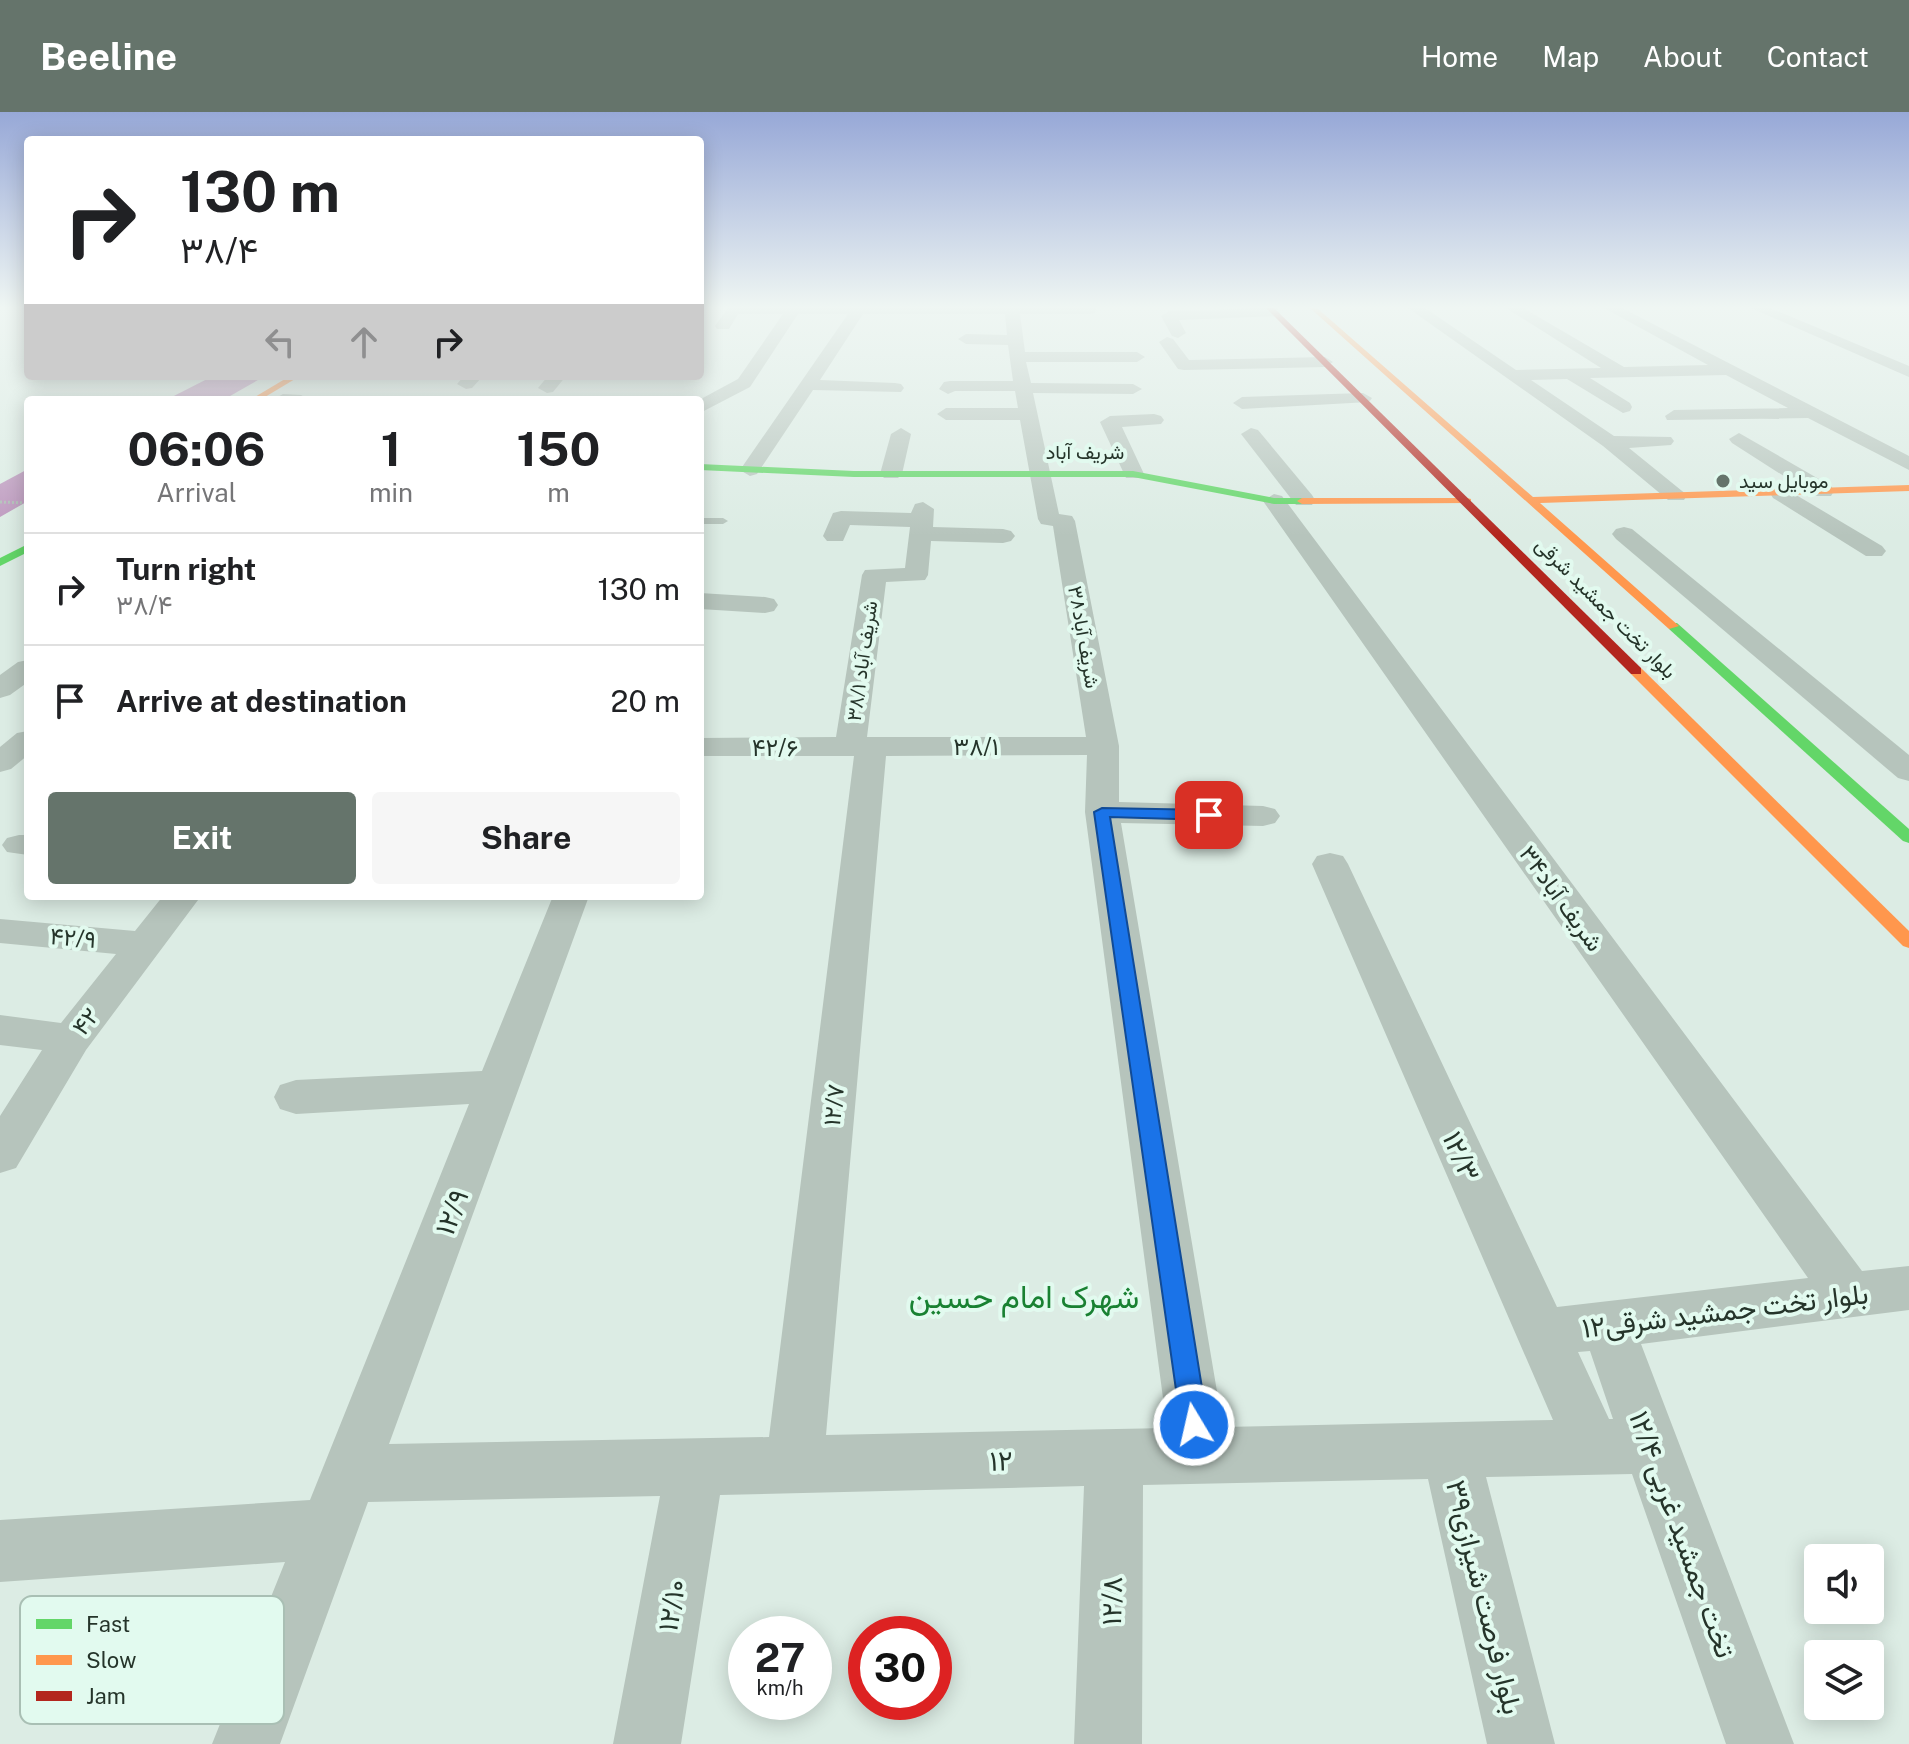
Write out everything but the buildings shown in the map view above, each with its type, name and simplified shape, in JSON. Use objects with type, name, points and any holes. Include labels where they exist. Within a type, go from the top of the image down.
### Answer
[{"type":"main road","points":[[261,396],[282,384]]},
{"type":"main road","name":"بلوار تخت جمشید شرقی","points":[[1349,384],[1909,942]]},
{"type":"main road","name":"بلوار تخت جمشید شرقی","points":[[1401,384],[1909,838]]},
{"type":"main road","name":"شریف آباد","points":[[704,467],[891,474],[1133,474],[1289,500],[1467,501]]},
{"type":"main road","points":[[1533,500],[1909,488]]},
{"type":"main road","points":[[1585,547],[1590,520],[1624,497]]},
{"type":"main road","points":[[10,555],[24,534]]},
{"type":"main road","points":[[1725,757],[1757,758]]},
{"type":"main road","points":[[1789,758],[1821,758]]},
{"type":"street","points":[[704,405],[742,384]]},
{"type":"street","points":[[948,389],[955,384]]},
{"type":"street","points":[[946,414],[985,384]]},
{"type":"street","points":[[1024,384],[1041,474]]},
{"type":"street","points":[[1069,384],[1101,401]]},
{"type":"street","points":[[1115,384],[1133,389]]},
{"type":"street","points":[[1525,384],[1610,442],[1676,495]]},
{"type":"street","points":[[1587,384],[1623,407]]},
{"type":"street","points":[[1694,384],[1704,389]]},
{"type":"street","points":[[1758,384],[1909,464]]},
{"type":"street","points":[[750,470],[809,385],[895,388]]},
{"type":"street","name":"شریف آباد۳۴","points":[[1363,398],[1244,411],[1289,500],[1850,1295]]},
{"type":"street","points":[[793,407],[821,408]]},
{"type":"street","points":[[1674,416],[1813,413]]},
{"type":"street","points":[[1133,474],[1114,430],[1159,429]]},
{"type":"street","points":[[891,474],[901,434]]},
{"type":"street","points":[[1739,439],[1823,491]]},
{"type":"street","points":[[1610,442],[1664,441]]},
{"type":"street","name":"شریف آباد۳۸","points":[[1041,474],[1049,519],[1064,521],[1103,746],[1102,812],[1199,1455]]},
{"type":"street","points":[[1781,493],[1874,551]]},
{"type":"street","points":[[838,527],[922,521],[1003,536]]},
{"type":"street","name":"۳۸/۱ شریف آباد","points":[[860,746],[874,575],[916,575],[922,521]]},
{"type":"street","points":[[1624,534],[1909,771]]},
{"type":"street","points":[[704,601],[765,605]]},
{"type":"street","points":[[0,689],[24,671]]},
{"type":"street","points":[[0,728],[24,728]]},
{"type":"street","points":[[0,762],[24,743]]},
{"type":"street","name":"۳۸/۱","points":[[860,746],[1103,746]]},
{"type":"street","name":"۴۲/۶","points":[[704,747],[860,746]]},
{"type":"street","name":"۱۲/۷","points":[[795,1464],[860,746]]},
{"type":"street","points":[[1102,812],[1263,816]]},
{"type":"street","name":"۱۲/۳","points":[[1330,864],[1542,1333],[1622,1446]]},
{"type":"street","name":"۴۲","points":[[0,1155],[71,1039],[180,900]]},
{"type":"street","name":"۱۲/۹","points":[[284,1646],[569,900]]},
{"type":"street","name":"۴۲/۹","points":[[0,931],[145,944]]},
{"type":"street","points":[[0,1030],[71,1039]]},
{"type":"street","points":[[296,1097],[499,1086]]},
{"type":"street","name":"بلوار تخت جمشید شرقی۱۲","points":[[1542,1333],[1909,1288]]},
{"type":"street","name":"تخت جمشید غربی ۱۲/۴","points":[[1607,1325],[1622,1446],[1760,1744]]},
{"type":"street","name":"۱۲","points":[[0,1551],[340,1501],[695,1467],[1622,1446]]},
{"type":"street","name":"بلوار فرصت شیرازی۳۹","points":[[1450,1450],[1521,1744]]},
{"type":"street","name":"۱۲/۸","points":[[1108,1744],[1114,1457]]},
{"type":"street","name":"۱۲/۱۰","points":[[647,1744],[695,1467]]},
{"type":"street","name":"۱۲/۹","points":[[246,1744],[254,1724]]},
{"type":"lane","points":[[704,521],[723,521]]},
{"type":"path","points":[[0,502],[24,503]]},
{"type":"shaded area","points":[[197,384],[251,384],[230,396],[174,396]]},
{"type":"shaded area","points":[[24,471],[24,503],[0,517],[0,484]]},
{"type":"traffic: fast","points":[[704,467],[854,474],[1133,474],[1274,501],[1302,501]]},
{"type":"traffic: fast","points":[[0,563],[24,549]]},
{"type":"traffic: fast","points":[[1673,626],[1909,838]]},
{"type":"traffic: slow","points":[[261,396],[282,384]]},
{"type":"traffic: slow","points":[[1399,384],[1673,626]]},
{"type":"traffic: slow","points":[[1533,500],[1909,488]]},
{"type":"traffic: slow","points":[[1302,501],[1467,501]]},
{"type":"traffic: slow","points":[[1636,671],[1909,942]]},
{"type":"traffic: jam","points":[[1347,384],[1636,671]]},
{"type":"place","name":"موبایل سید","points":[[1723,481]]},
{"type":"district","name":"شهرک امام حسین","points":[[1024,1296]]},
{"type":"route","points":[[1194,1425],[1102,812],[1209,815]]}]
